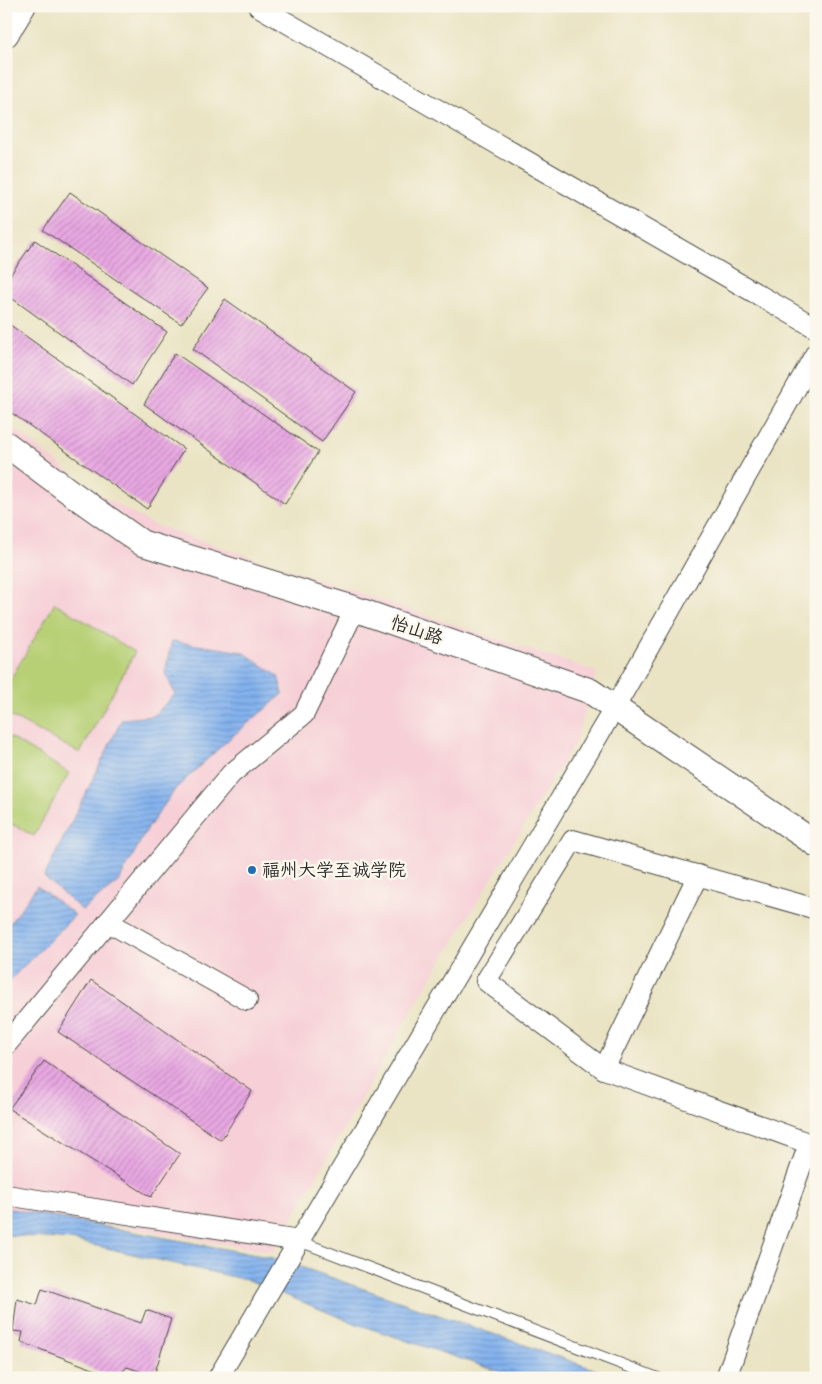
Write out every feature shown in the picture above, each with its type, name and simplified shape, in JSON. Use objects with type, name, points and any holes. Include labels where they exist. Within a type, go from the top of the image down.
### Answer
[{"type":"street","points":[[6,34],[23,6]]},
{"type":"street","points":[[258,6],[816,328]]},
{"type":"street","points":[[218,1378],[615,707],[816,353]]},
{"type":"street","name":"怡山路","points":[[6,444],[142,543],[355,609],[590,691],[816,844]]},
{"type":"street","points":[[6,1045],[231,774],[304,714],[355,609]]},
{"type":"street","points":[[726,1378],[812,1145],[604,1069],[486,981],[573,840],[816,909]]},
{"type":"street","points":[[604,1069],[698,876]]},
{"type":"street","points":[[108,922],[247,1000]]},
{"type":"street","points":[[6,1195],[295,1248]]},
{"type":"lane","points":[[295,1248],[658,1378]]},
{"type":"shaded area","name":"福州大学至诚学院","points":[[6,423],[97,493],[152,524],[597,672],[575,742],[419,998],[273,1252],[6,1208]]},
{"type":"green space","points":[[55,603],[135,652],[80,753],[6,714],[6,687]]},
{"type":"green space","points":[[6,735],[69,773],[34,836],[6,821]]},
{"type":"water","points":[[172,641],[243,652],[278,676],[283,694],[229,739],[176,788],[146,831],[119,881],[82,910],[44,877],[122,719],[154,716],[175,694],[165,672]]},
{"type":"water","points":[[37,886],[75,915],[6,984],[6,929]]},
{"type":"water","points":[[6,1208],[278,1259],[619,1378],[518,1378],[354,1323],[251,1281],[71,1240],[6,1235]]},
{"type":"building","points":[[70,192],[208,288],[181,324],[43,230]]},
{"type":"building","points":[[35,240],[167,332],[132,385],[6,294],[6,281]]},
{"type":"building","points":[[225,299],[356,392],[322,442],[193,349]]},
{"type":"building","points":[[6,322],[184,449],[147,509],[6,409]]},
{"type":"building","points":[[175,353],[318,452],[285,504],[144,404]]},
{"type":"building","points":[[91,980],[252,1091],[221,1140],[58,1032]]},
{"type":"building","points":[[44,1061],[180,1154],[151,1197],[9,1109]]},
{"type":"building","points":[[42,1289],[141,1323],[146,1310],[171,1319],[154,1376],[127,1367],[117,1378],[21,1342],[23,1332],[13,1331],[17,1299],[37,1305]]},
{"type":"place","name":"福州大学至诚学院","points":[[252,870]]}]
